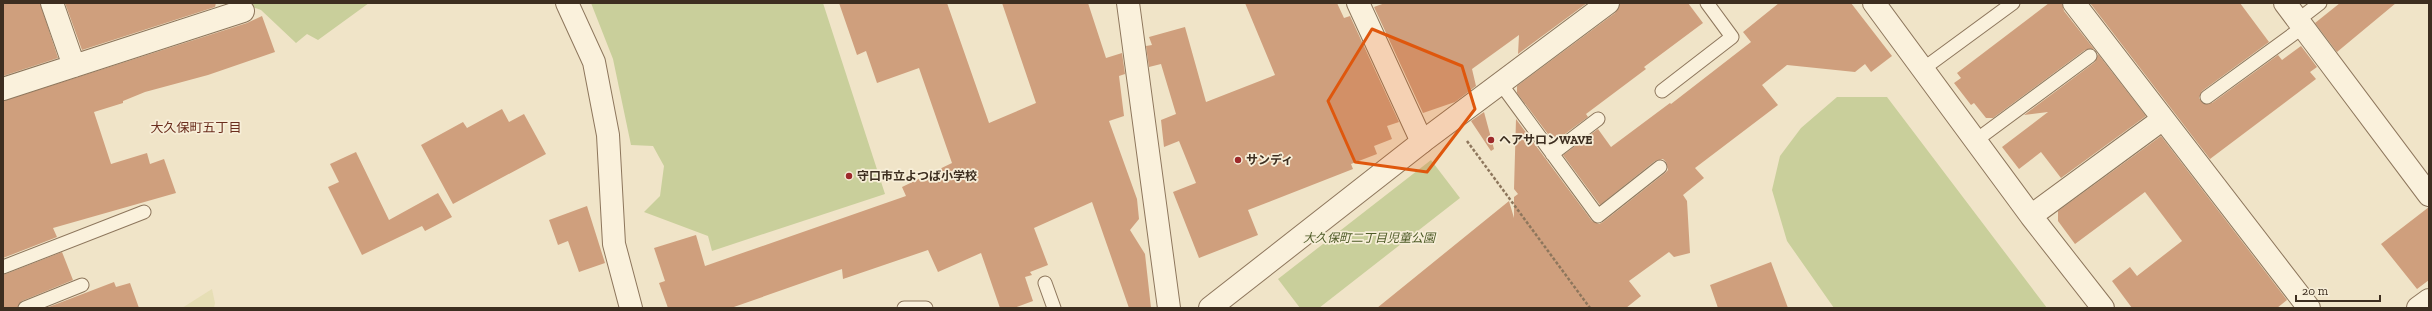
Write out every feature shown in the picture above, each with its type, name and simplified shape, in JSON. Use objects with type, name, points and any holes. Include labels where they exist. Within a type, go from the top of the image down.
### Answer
[{"type":"street","points":[[52,3],[74,66]]},
{"type":"street","points":[[568,3],[594,62],[608,135],[614,244],[631,308]]},
{"type":"street","points":[[1128,3],[1169,308]]},
{"type":"street","points":[[1358,3],[1422,142]]},
{"type":"street","points":[[1210,308],[1422,142],[1608,3]]},
{"type":"street","points":[[1874,3],[2031,216],[2103,308]]},
{"type":"street","points":[[2074,3],[2309,308]]},
{"type":"street","points":[[2285,3],[2429,195]]},
{"type":"street","points":[[3,89],[243,11]]},
{"type":"street","points":[[2031,216],[2163,119]]},
{"type":"street","points":[[2418,308],[2429,300]]},
{"type":"lane","points":[[1662,91],[1732,37],[1707,3]]},
{"type":"lane","points":[[1923,70],[2013,3]]},
{"type":"lane","points":[[2207,97],[2300,23],[2320,3]]},
{"type":"lane","points":[[1975,141],[2090,56]]},
{"type":"lane","points":[[1501,84],[1598,216],[1660,167]]},
{"type":"lane","points":[[1552,154],[1598,119]]},
{"type":"lane","points":[[3,267],[144,212]]},
{"type":"lane","points":[[1045,283],[1054,308]]},
{"type":"lane","points":[[25,308],[82,285]]},
{"type":"lane","points":[[904,308],[926,308]]},
{"type":"path","points":[[1451,120],[1590,308]]},
{"type":"highlighted area","points":[[1372,29],[1462,66],[1475,109],[1427,172],[1355,162],[1328,101]]},
{"type":"shaded area","points":[[212,289],[215,303],[214,308],[182,308]]},
{"type":"green space","points":[[241,3],[369,3],[318,40],[307,34],[296,43],[261,10]]},
{"type":"green space","points":[[591,3],[823,3],[885,194],[712,251],[708,236],[644,212],[660,196],[664,166],[653,146],[631,145],[613,59]]},
{"type":"green space","points":[[1837,97],[1887,97],[2047,308],[1834,308],[1787,241],[1772,190],[1780,156],[1801,128]]},
{"type":"green space","name":"大久保町二丁目児童公園","points":[[1431,160],[1460,198],[1319,308],[1300,308],[1278,279]]},
{"type":"building","points":[[3,3],[40,3],[58,58],[3,76]]},
{"type":"building","points":[[65,3],[216,3],[215,7],[82,50]]},
{"type":"building","points":[[839,3],[947,3],[989,123],[1036,103],[1002,3],[1088,3],[1106,58],[1122,53],[1125,74],[1119,76],[1124,116],[1109,121],[1137,199],[1139,219],[1130,230],[1145,254],[1151,308],[1129,308],[1092,202],[1034,228],[1048,265],[1030,272],[1032,275],[1025,277],[1033,301],[1014,308],[1000,308],[981,253],[938,272],[928,250],[843,279],[842,269],[731,308],[668,308],[659,283],[665,281],[654,248],[696,235],[705,266],[906,196],[902,187],[952,163],[919,68],[877,83],[866,51],[857,55]]},
{"type":"building","points":[[1245,3],[1337,3],[1344,18],[1350,16],[1399,122],[1387,126],[1392,139],[1374,146],[1377,154],[1351,164],[1353,169],[1248,210],[1258,235],[1199,258],[1173,192],[1196,183],[1179,141],[1164,147],[1161,120],[1176,114],[1161,64],[1149,67],[1146,46],[1152,45],[1149,37],[1185,27],[1206,102],[1275,75]]},
{"type":"building","points":[[1385,3],[1587,3],[1518,54],[1519,35],[1472,69],[1476,86],[1455,102],[1423,113],[1374,7]]},
{"type":"building","points":[[1620,3],[1688,3],[1703,23],[1644,67],[1646,69],[1586,114],[1588,117],[1554,142],[1517,93],[1517,86],[1615,13]]},
{"type":"building","points":[[1779,3],[1851,3],[1892,56],[1871,72],[1865,64],[1855,72],[1787,65],[1762,85],[1778,105],[1695,168],[1704,178],[1683,195],[1687,201],[1690,253],[1674,257],[1669,252],[1629,281],[1641,296],[1626,308],[1377,308],[1509,201],[1514,218],[1514,197],[1518,194],[1514,189],[1516,119],[1592,221],[1599,224],[1603,222],[1665,173],[1668,170],[1666,162],[1663,159],[1655,161],[1600,205],[1563,155],[1598,129],[1611,147],[1670,103],[1671,104],[1751,42],[1743,32]]},
{"type":"building","points":[[2049,3],[2062,3],[2064,11],[2094,49],[2085,50],[1993,118],[1986,118],[1974,103],[1971,105],[1954,83],[1961,78],[1957,73]]},
{"type":"building","points":[[2090,3],[2240,3],[2269,42],[2202,91],[2199,98],[2204,104],[2212,103],[2278,55],[2282,60],[2301,46],[2317,67],[2310,72],[2316,79],[2210,159]]},
{"type":"building","points":[[2340,3],[2396,3],[2337,52],[2315,23]]},
{"type":"building","points":[[262,16],[275,52],[208,75],[145,92],[123,101],[123,103],[94,112],[111,164],[147,153],[150,164],[164,159],[176,193],[53,228],[57,237],[3,258],[3,101],[247,23]]},
{"type":"building","points":[[2098,54],[2146,116],[2061,178],[2041,152],[2019,169],[2002,147],[2048,112],[2024,115],[2095,62]]},
{"type":"building","points":[[502,109],[509,122],[524,114],[546,154],[453,204],[421,145],[463,122],[467,128]]},
{"type":"building","points":[[1484,112],[1494,149],[1491,151],[1471,121]]},
{"type":"building","points":[[2161,136],[2287,300],[2277,308],[2132,308],[2112,281],[2130,267],[2137,276],[2182,241],[2145,192],[2075,244],[2058,221],[2058,211]]},
{"type":"building","points":[[356,152],[389,220],[438,193],[452,217],[425,231],[422,226],[362,255],[328,187],[339,182],[330,164]]},
{"type":"building","points":[[587,206],[605,263],[579,272],[568,241],[558,245],[549,220]]},
{"type":"building","points":[[2429,207],[2429,280],[2417,289],[2381,244]]},
{"type":"building","points":[[62,252],[73,280],[22,301],[17,308],[3,308],[3,275]]},
{"type":"building","points":[[1771,262],[1788,308],[1718,308],[1710,285]]},
{"type":"building","points":[[114,282],[116,287],[130,283],[139,308],[46,308]]},
{"type":"place","name":"ヘアサロンWAVE","points":[[1491,140]]},
{"type":"place","name":"サンディ","points":[[1238,160]]},
{"type":"place","name":"守口市立よつば小学校","points":[[849,176]]},
{"type":"district","name":"大久保町五丁目","points":[[196,127]]}]
